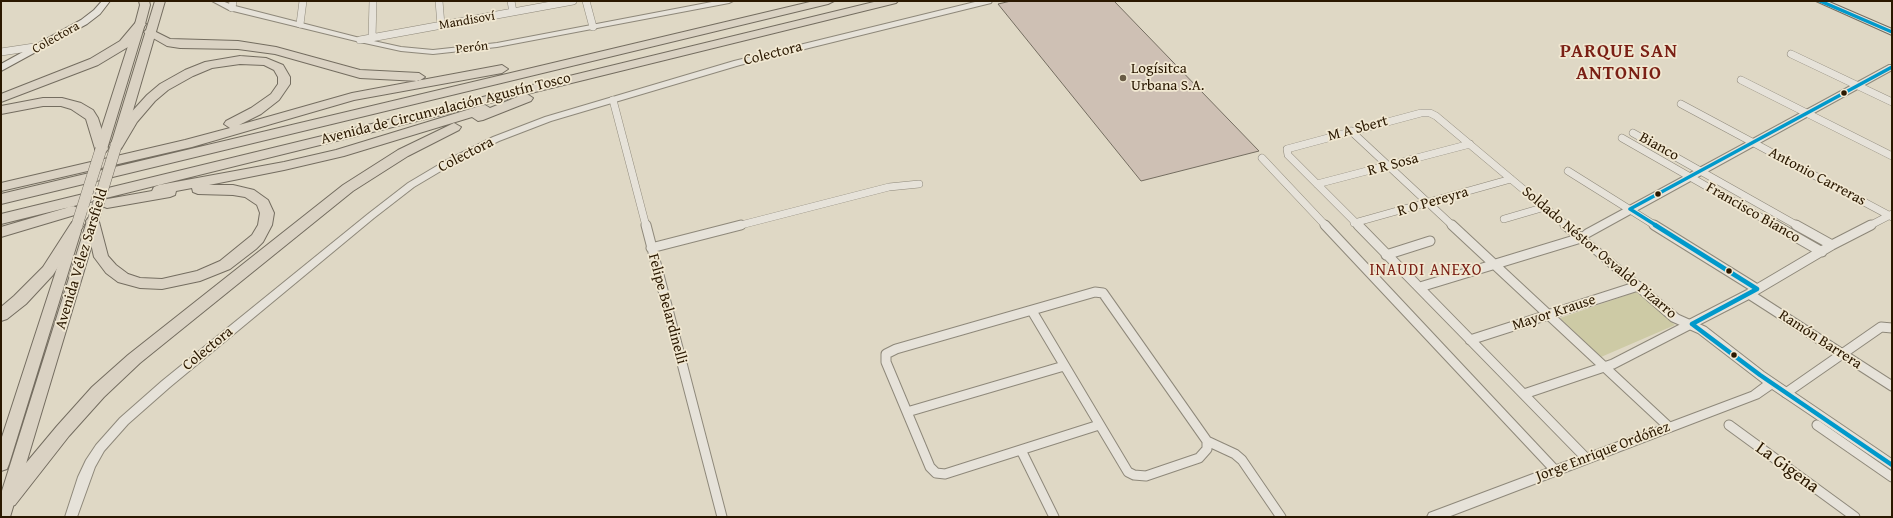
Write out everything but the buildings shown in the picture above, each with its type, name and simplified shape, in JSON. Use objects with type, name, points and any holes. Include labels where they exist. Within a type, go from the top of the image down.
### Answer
[{"type":"highway","name":"Avenida de Circunvalación Agustín Tosco","points":[[1,199],[828,1]]},
{"type":"highway","name":"Avenida de Circunvalación Agustín Tosco","points":[[1,219],[892,1]]},
{"type":"highway","points":[[1,229],[153,191],[284,166],[339,153],[533,96],[719,47],[810,21]]},
{"type":"highway","points":[[1,98],[94,62],[124,44],[145,28],[167,42],[238,45],[276,51],[360,74],[425,77],[470,75]]},
{"type":"highway","points":[[1,187],[187,144],[333,101],[693,33]]},
{"type":"highway","points":[[1,180],[103,164],[193,138],[242,119],[276,97],[284,84],[282,72],[273,64],[245,60],[214,64],[189,73],[164,87],[151,98],[132,120],[116,146]]},
{"type":"highway","points":[[8,499],[63,431],[98,392],[134,359],[338,196],[385,164],[434,136],[482,115],[533,96]]},
{"type":"highway","points":[[1,110],[43,102],[62,102],[76,106],[88,113],[95,123],[101,149]]},
{"type":"highway","points":[[1,232],[90,206],[179,191],[233,190],[249,193],[260,200],[266,208],[267,219],[258,238],[242,253],[225,265],[188,280],[151,284],[131,282],[111,270],[101,257],[93,221]]},
{"type":"highway","points":[[1,315],[39,281],[54,262],[77,226]]},
{"type":"main road","name":"Colectora","points":[[1,68],[91,18],[106,1]]},
{"type":"main road","name":"Avenida Vélez Sarsfield","points":[[2,517],[116,146],[145,28],[144,1]]},
{"type":"main road","name":"Avenida Vélez Sarsfield","points":[[1,464],[101,149],[145,28],[160,1]]},
{"type":"main road","points":[[1820,1],[1892,32]]},
{"type":"main road","points":[[1846,12],[1892,23]]},
{"type":"street","name":"Perón","points":[[216,1],[232,4],[360,40],[416,51],[457,50],[497,45],[729,1]]},
{"type":"street","points":[[300,24],[303,1]]},
{"type":"street","points":[[372,38],[373,1]]},
{"type":"street","points":[[439,1],[441,25]]},
{"type":"street","points":[[511,1],[513,12]]},
{"type":"street","name":"Mandisoví","points":[[360,40],[573,1]]},
{"type":"street","points":[[586,1],[593,27]]},
{"type":"street","name":"Colectora","points":[[71,517],[84,477],[90,464],[107,439],[124,421],[166,384],[396,196],[448,163],[496,139],[548,119],[737,63],[988,1]]},
{"type":"street","points":[[1,52],[44,45]]},
{"type":"street","points":[[1791,54],[1892,102]]},
{"type":"street","points":[[1420,287],[1581,238],[1588,232],[1856,85],[1892,67]]},
{"type":"street","points":[[1740,80],[1892,156]]},
{"type":"street","name":"Felipe Belardinelli","points":[[613,100],[722,517]]},
{"type":"street","name":"Antonio Carreras","points":[[1681,104],[1891,216]]},
{"type":"street","name":"M A Sbert","points":[[1317,184],[1288,155],[1287,149],[1421,113],[1430,113]]},
{"type":"street","name":"Soldado Néstor Osvaldo Pizarro","points":[[1430,113],[1470,144],[1675,318],[1692,324],[1786,393],[1892,465]]},
{"type":"street","points":[[1351,131],[1669,427]]},
{"type":"street","name":"Bianco","points":[[1633,133],[1832,245]]},
{"type":"street","name":"Francisco Bianco","points":[[1622,138],[1822,252]]},
{"type":"street","name":"R R Sosa","points":[[1317,184],[1470,144]]},
{"type":"street","points":[[1262,158],[1554,470]]},
{"type":"street","points":[[1568,171],[1757,289]]},
{"type":"street","name":"R O Pereyra","points":[[1354,223],[1511,179]]},
{"type":"street","points":[[651,248],[889,187],[919,184]]},
{"type":"street","points":[[1317,184],[1354,223],[1420,287],[1586,458]]},
{"type":"street","points":[[1504,219],[1545,207]]},
{"type":"street","points":[[1524,394],[1605,367],[1749,294],[1832,245],[1891,216]]},
{"type":"street","points":[[1386,255],[1430,241]]},
{"type":"street","name":"Mayor Krause","points":[[1470,340],[1638,286]]},
{"type":"street","points":[[1099,425],[945,474],[936,473],[930,467],[906,412],[886,362],[886,354],[896,349],[1095,292],[1103,293],[1207,441],[1235,454],[1242,460],[1281,517]]},
{"type":"street","name":"Ramón Barrera","points":[[1749,294],[1892,386]]},
{"type":"street","points":[[1032,311],[1128,472],[1140,476],[1199,458],[1207,449],[1207,441]]},
{"type":"street","points":[[1786,393],[1881,327],[1889,327]]},
{"type":"street","points":[[906,412],[1064,366]]},
{"type":"street","name":"Jorge Enrique Ordóñez","points":[[1433,517],[1755,394],[1772,383]]},
{"type":"street","name":"La Gigena","points":[[1729,425],[1851,515]]},
{"type":"street","points":[[1817,425],[1892,477]]},
{"type":"street","points":[[1021,450],[1054,517]]},
{"type":"shaded area","points":[[1636,292],[1675,325],[1601,357],[1560,318]]},
{"type":"transit line","points":[[1820,1],[1892,32]]},
{"type":"transit line","points":[[1692,324],[1757,289],[1630,209],[1892,67]]},
{"type":"transit line","points":[[1692,324],[1760,375],[1892,465]]},
{"type":"place","name":"Logísitca Urbana S.A.","points":[[1123,78]]},
{"type":"district","name":"PARQUE SAN ANTONIO","points":[[1619,63]]},
{"type":"district","name":"INAUDI ANEXO","points":[[1426,271]]}]
